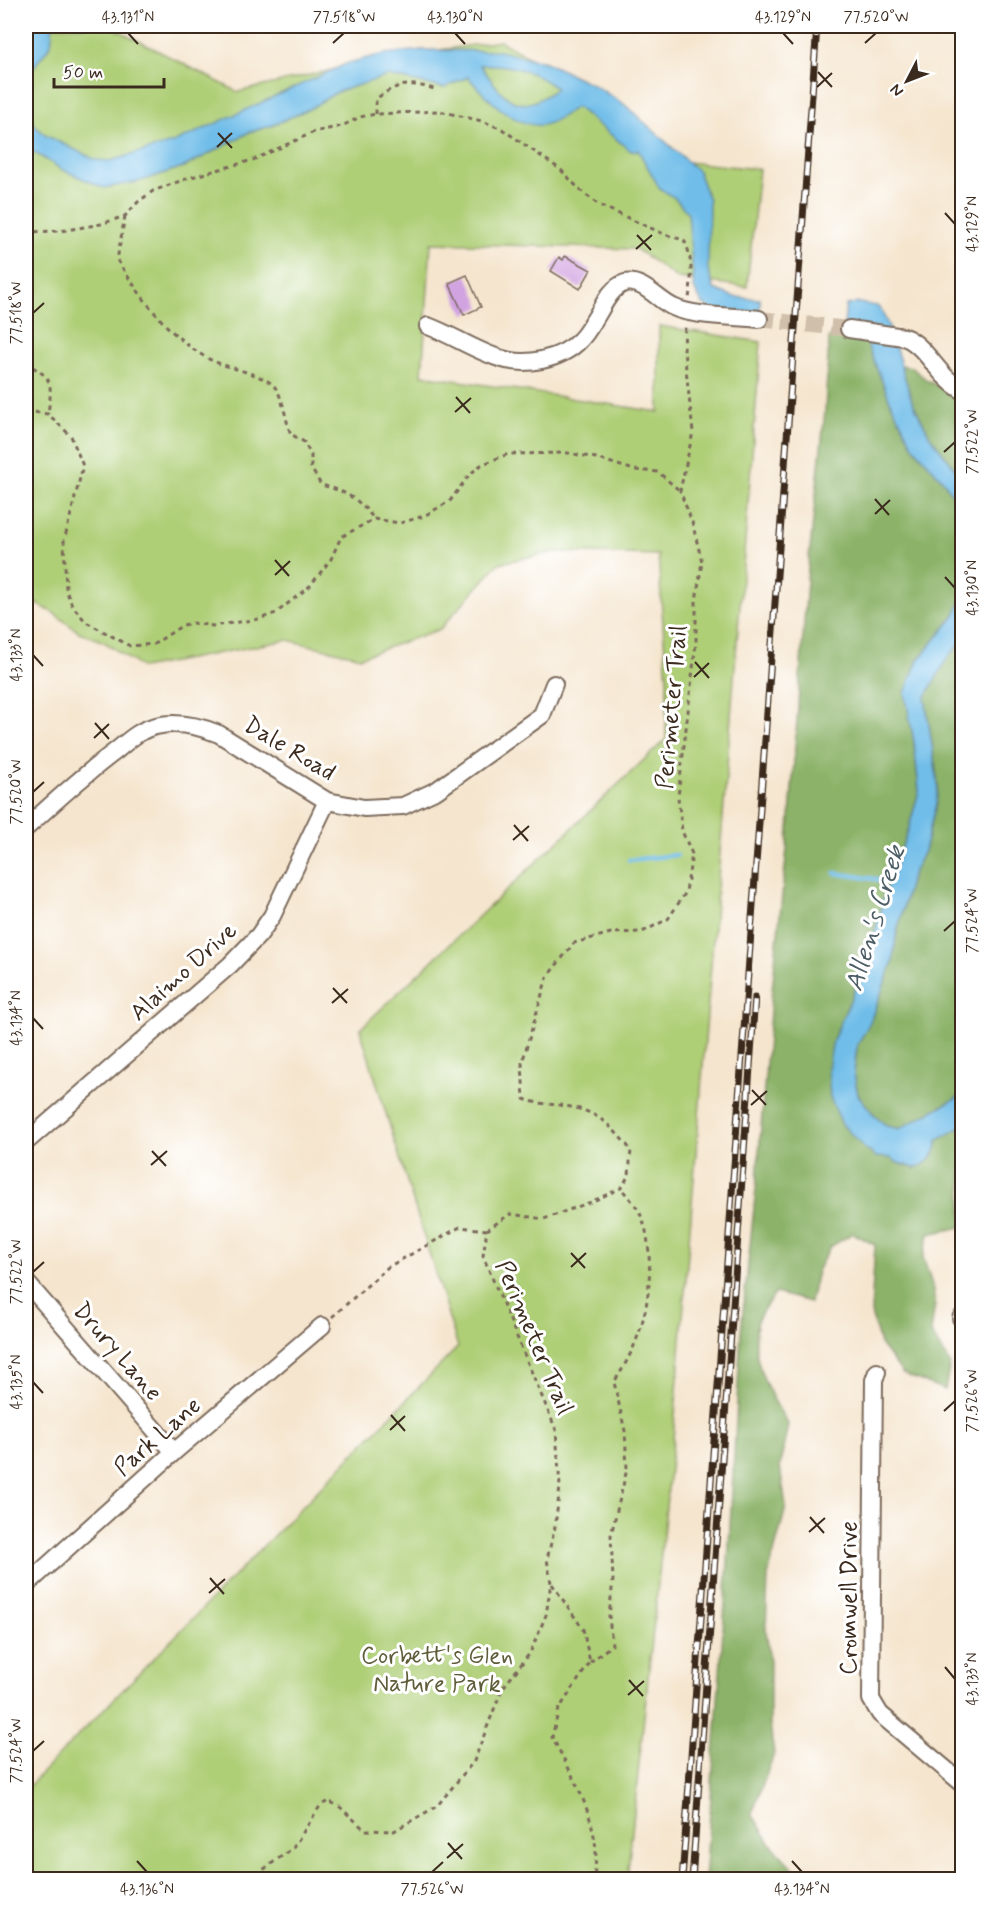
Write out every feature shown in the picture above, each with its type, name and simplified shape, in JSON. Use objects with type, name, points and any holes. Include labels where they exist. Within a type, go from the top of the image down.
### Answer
[{"type":"street","points":[[428,326],[497,358],[521,362],[553,357],[575,345],[590,328],[611,293],[626,283],[636,284],[671,306],[688,312],[759,319]]},
{"type":"street","points":[[854,330],[912,340],[946,379],[963,390]]},
{"type":"street","name":"Dale Road","points":[[26,828],[88,771],[136,734],[157,725],[188,724],[219,734],[327,801],[364,808],[403,806],[437,790],[542,715],[554,684]]},
{"type":"street","name":"Alaimo Drive","points":[[26,1142],[230,965],[259,935],[272,916],[327,801]]},
{"type":"street","name":"Drury Lane","points":[[26,1282],[174,1452]]},
{"type":"street","name":"Park Lane","points":[[26,1585],[174,1452],[321,1326]]},
{"type":"street","name":"Cromwell Drive","points":[[877,1372],[874,1380],[872,1698],[880,1714],[963,1784]]},
{"type":"path","points":[[376,114],[376,99],[391,88],[419,84],[437,90]]},
{"type":"path","points":[[26,232],[71,230],[101,225],[125,216],[138,202],[162,188],[188,178],[253,160],[314,132],[342,126],[360,117],[439,111],[482,121],[502,129],[561,170],[581,191],[599,205],[666,235],[684,240],[689,250],[692,280],[684,351],[693,432],[680,491]]},
{"type":"path","points":[[26,411],[48,414],[71,436],[83,466],[64,541],[66,590],[72,605],[86,622],[130,646],[154,644],[183,625],[193,623],[213,626],[259,619],[276,613],[304,592],[331,559],[340,537],[374,519],[362,504],[342,490],[321,485],[311,468],[311,455],[304,442],[291,434],[275,387],[265,379],[243,373],[207,358],[170,331],[150,310],[117,260],[125,216]]},
{"type":"path","points":[[26,361],[34,370],[46,376],[50,387],[48,414]]},
{"type":"path","name":"Perimeter Trail","points":[[374,519],[400,523],[424,516],[450,501],[469,475],[481,465],[508,454],[568,453],[596,458],[634,470],[658,472],[680,491],[692,522],[702,562],[696,601],[696,643],[678,797],[682,831],[692,854],[686,892],[668,919],[642,932],[611,933],[574,943],[547,977],[522,1063],[524,1099],[539,1105],[575,1107],[606,1121],[631,1150],[629,1175],[621,1188]]},
{"type":"path","points":[[321,1326],[388,1267],[460,1227],[488,1230],[510,1214],[544,1219],[621,1188],[638,1209],[648,1238],[649,1282],[647,1306],[638,1338],[614,1382],[625,1431],[627,1469],[611,1535],[613,1580],[609,1616],[612,1646],[590,1662],[559,1709],[552,1737],[572,1774],[596,1843],[594,1880]]},
{"type":"path","name":"Perimeter Trail","points":[[249,1880],[293,1848],[320,1806],[328,1801],[340,1807],[365,1830],[394,1831],[437,1806],[474,1761],[502,1689],[530,1653],[546,1615],[551,1583],[547,1558],[555,1527],[560,1487],[556,1430],[483,1256],[488,1230]]},
{"type":"path","points":[[551,1583],[583,1629],[590,1662]]},
{"type":"green space","name":"Corbett's Glen Nature Park","points":[[26,26],[110,26],[238,92],[378,59],[500,41],[595,95],[686,162],[759,169],[747,287],[677,278],[636,249],[431,243],[422,375],[659,412],[659,326],[761,342],[673,1440],[627,1879],[26,1879],[26,1789],[458,1347],[360,1029],[666,739],[667,681],[658,555],[555,552],[499,563],[440,629],[361,657],[287,640],[142,668],[104,642],[79,632],[52,612],[26,598]]},
{"type":"green space","points":[[844,325],[861,327],[891,403],[913,446],[945,483],[962,511],[962,599],[954,617],[918,660],[906,692],[919,791],[908,831],[885,892],[867,962],[833,1040],[876,1157],[891,1158],[914,1168],[930,1158],[938,1140],[962,1126],[962,1227],[929,1234],[923,1257],[935,1304],[931,1333],[950,1364],[945,1390],[903,1374],[880,1344],[871,1313],[875,1245],[853,1233],[830,1247],[817,1271],[810,1302],[776,1293],[759,1317],[756,1334],[758,1361],[774,1400],[788,1424],[780,1466],[786,1507],[768,1576],[766,1630],[770,1662],[770,1725],[774,1754],[752,1814],[770,1843],[803,1879],[705,1880],[728,1562],[741,1331],[757,1179],[771,999],[789,830],[808,567],[825,411],[829,338]]},
{"type":"green space","points":[[901,365],[911,367],[927,380],[953,395],[962,408],[955,419],[962,438],[962,478],[930,436],[912,401]]},
{"type":"green space","points":[[962,642],[962,1095],[899,1129],[887,1126],[876,1117],[858,1095],[854,1074],[857,1046],[870,1022],[893,961],[896,936],[911,877],[924,851],[936,804],[938,785],[925,698],[948,657]]},
{"type":"water","points":[[29,26],[53,26],[51,45],[26,77],[26,34]]},
{"type":"water","points":[[422,50],[499,51],[545,62],[592,84],[624,104],[698,171],[709,200],[708,270],[714,289],[734,297],[760,299],[760,316],[711,309],[702,303],[694,288],[688,213],[675,198],[660,189],[638,150],[631,151],[576,107],[551,123],[532,125],[521,121],[491,101],[468,77],[444,88],[388,76],[337,92],[311,108],[271,126],[250,132],[186,166],[138,182],[104,188],[63,170],[30,150],[26,144],[26,107],[35,126],[45,135],[96,160],[110,161],[175,142],[348,63],[384,54]],"holes":[[[480,65],[520,69],[556,88],[543,98],[531,103],[521,104],[512,101],[504,95]]]},
{"type":"water","points":[[859,303],[877,306],[881,310],[890,329],[912,401],[930,436],[962,478],[962,511],[945,483],[913,446],[891,403],[860,327],[844,325],[846,305]]},
{"type":"water","points":[[962,599],[962,642],[948,657],[925,698],[938,785],[936,804],[924,851],[911,877],[896,936],[893,961],[870,1022],[857,1046],[854,1073],[858,1095],[876,1117],[887,1126],[899,1129],[962,1095],[962,1126],[938,1140],[931,1158],[915,1168],[898,1163],[891,1158],[876,1157],[863,1147],[842,1124],[830,1097],[828,1068],[833,1040],[867,962],[885,892],[908,831],[919,791],[914,742],[905,693],[918,660],[954,617]]},
{"type":"building","points":[[565,256],[591,270],[580,289],[551,271],[559,257],[563,260]]},
{"type":"building","points":[[467,275],[481,307],[464,315],[449,283]]},
{"type":"waterway","points":[[629,860],[677,855]]},
{"type":"waterway","name":"Allen's Creek","points":[[835,873],[894,882]]},
{"type":"tunnel","points":[[759,319],[849,329]]},
{"type":"railway","points":[[682,1880],[817,26]]},
{"type":"railway","points":[[692,1880],[755,997]]}]
